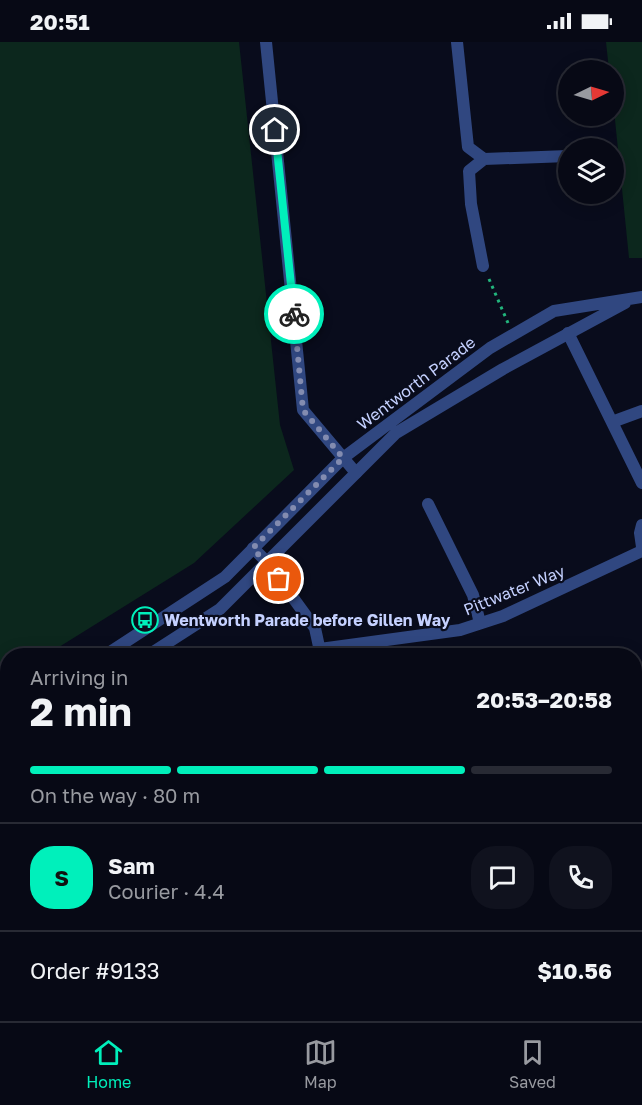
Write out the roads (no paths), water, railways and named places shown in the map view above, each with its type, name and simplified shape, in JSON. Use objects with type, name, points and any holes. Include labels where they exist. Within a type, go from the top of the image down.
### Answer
[{"type":"street","points":[[266,42],[303,410],[356,473]]},
{"type":"street","points":[[458,42],[468,147],[484,159]]},
{"type":"street","points":[[483,267],[471,204],[470,171],[484,159],[558,156]]},
{"type":"street","name":"Wentworth Parade","points":[[116,648],[225,577],[343,458],[490,348],[554,311],[638,298]]},
{"type":"street","name":"Wentworth Parade","points":[[159,648],[219,609],[396,433],[502,369],[638,298]]},
{"type":"street","points":[[568,333],[642,483]]},
{"type":"street","points":[[612,422],[642,411]]},
{"type":"street","points":[[429,504],[473,595],[480,623]]},
{"type":"street","points":[[642,525],[640,533],[642,549]]},
{"type":"street","points":[[253,548],[267,562],[315,628],[319,648]]},
{"type":"street","name":"Pittwater Way","points":[[345,648],[460,630],[513,611],[642,549]]},
{"type":"place","name":"Wentworth Parade before Gillen Way","points":[[145,620]]}]
